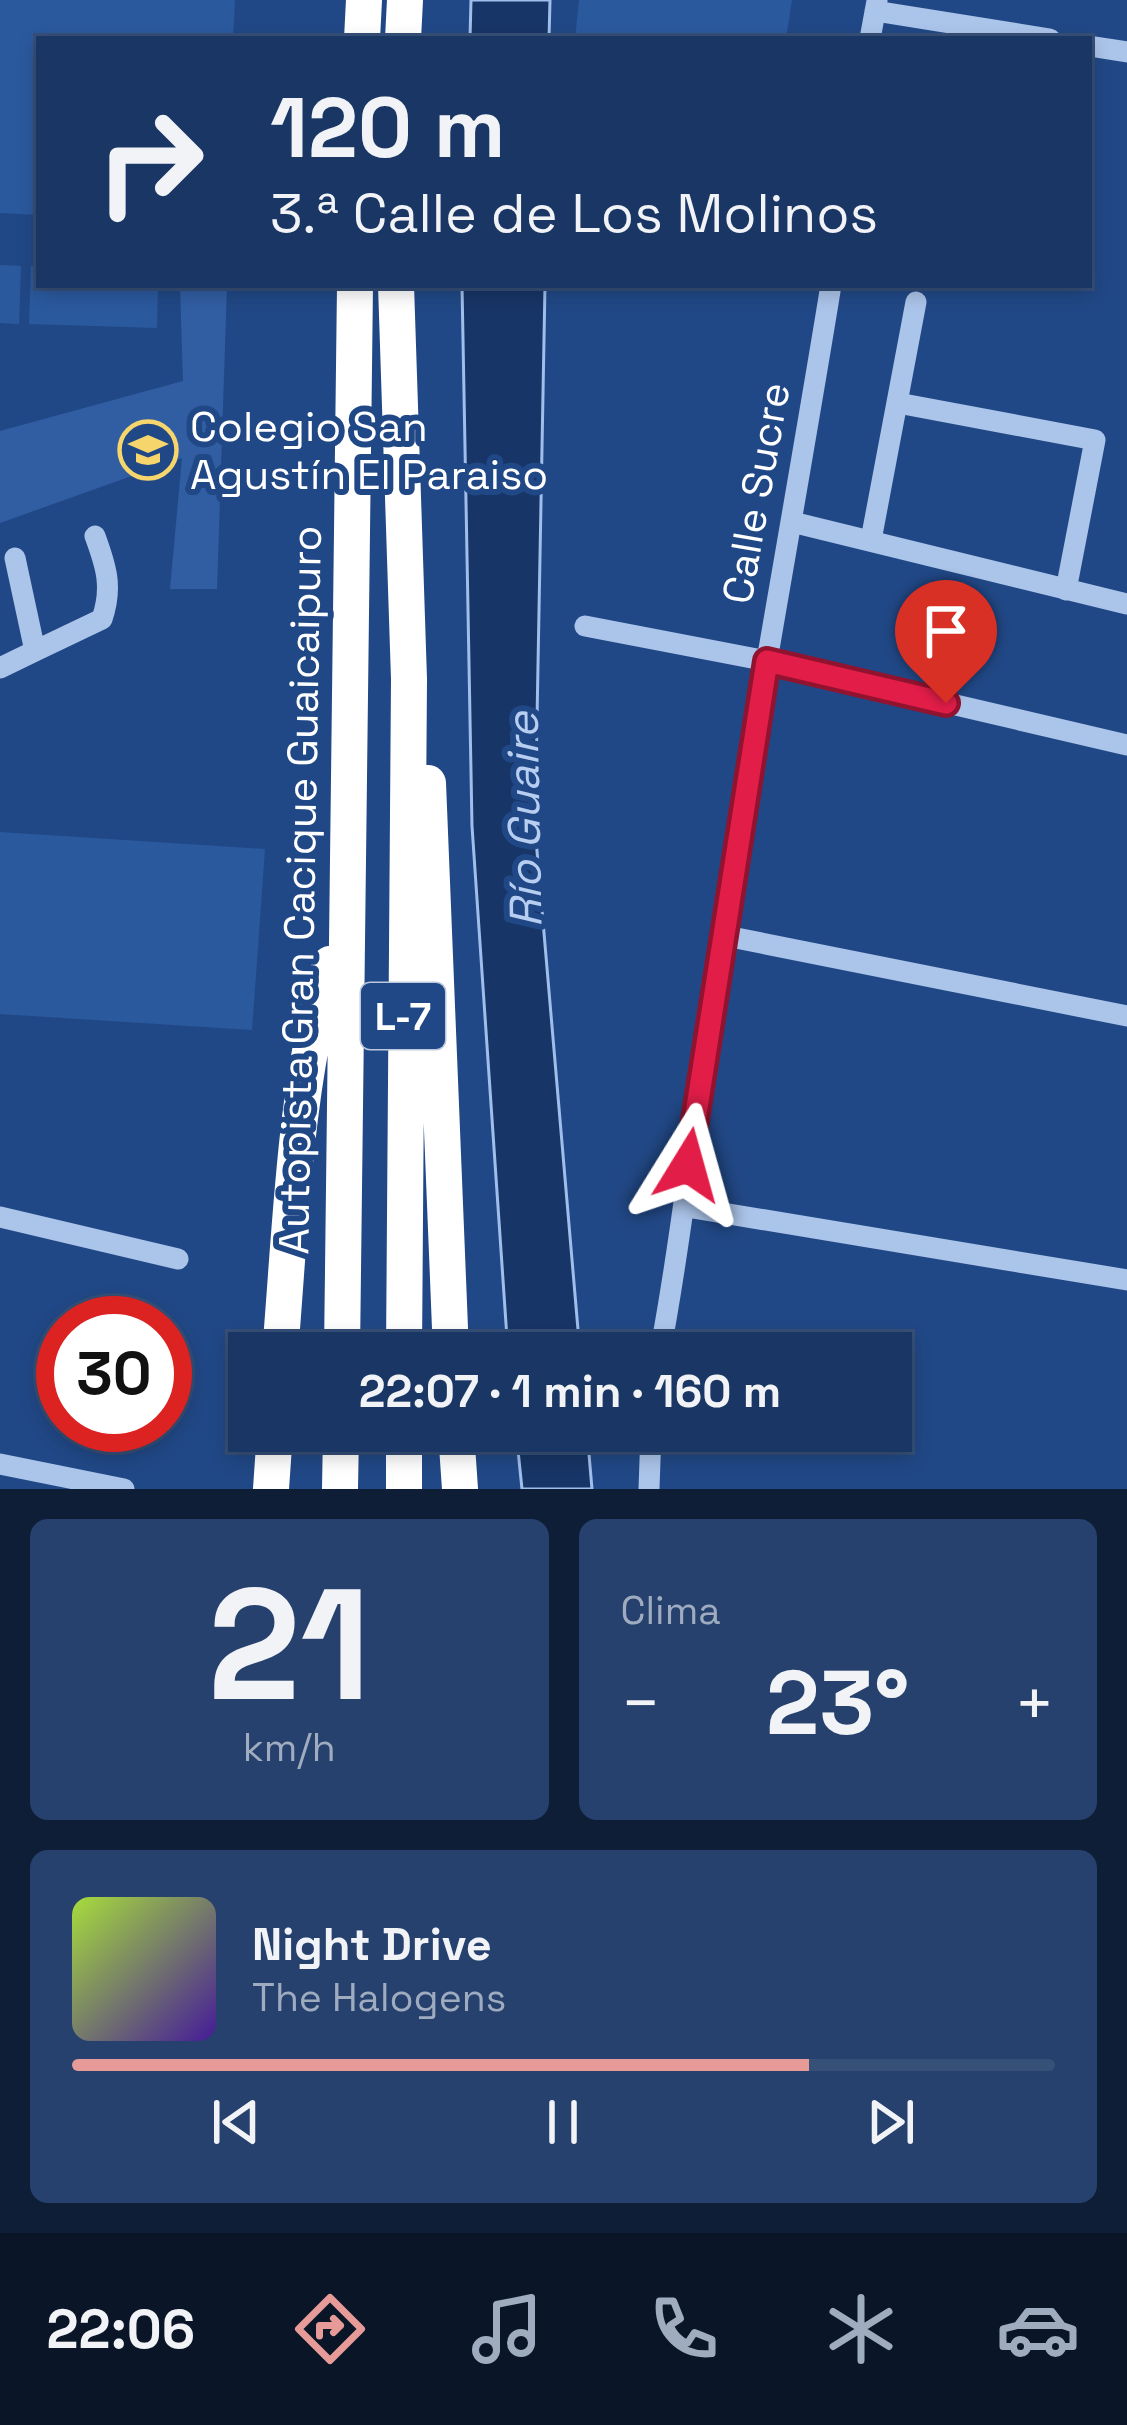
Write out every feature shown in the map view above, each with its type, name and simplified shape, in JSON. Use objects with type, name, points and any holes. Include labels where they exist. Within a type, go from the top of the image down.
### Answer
[{"type":"highway","points":[[362,36],[364,0]]},
{"type":"highway","points":[[403,36],[405,0]]},
{"type":"highway","name":"Autopista Gran Cacique Guaicaipuro","points":[[342,1332],[343,920],[355,288]]},
{"type":"highway","name":"L-7","points":[[396,288],[409,679],[404,1332]]},
{"type":"highway","points":[[409,679],[429,790],[450,1332]]},
{"type":"highway","points":[[282,1332],[315,1016],[343,920]]},
{"type":"highway","points":[[271,1489],[274,1452]]},
{"type":"highway","points":[[340,1489],[341,1452]]},
{"type":"highway","points":[[404,1452],[404,1489]]},
{"type":"highway","points":[[457,1452],[460,1489]]},
{"type":"street","points":[[871,36],[876,6],[970,32],[1016,36]]},
{"type":"street","points":[[1092,46],[1127,52]]},
{"type":"street","name":"Calle Sucre","points":[[664,1332],[687,1207],[688,1165],[721,935],[831,288]]},
{"type":"street","points":[[872,540],[916,302]]},
{"type":"street","points":[[898,403],[1095,440],[1066,590]]},
{"type":"street","points":[[792,522],[1127,604]]},
{"type":"street","points":[[0,668],[101,619],[109,598],[108,573],[95,536]]},
{"type":"street","points":[[16,558],[35,651]]},
{"type":"street","points":[[585,626],[767,661],[1127,745]]},
{"type":"street","points":[[721,935],[1127,1016]]},
{"type":"street","points":[[687,1207],[1127,1280]]},
{"type":"street","points":[[0,1217],[178,1259]]},
{"type":"street","points":[[649,1489],[651,1452]]},
{"type":"street","points":[[0,1464],[124,1489]]},
{"type":"shaded area","points":[[0,0],[235,0],[233,36],[36,36],[36,215],[0,213]]},
{"type":"shaded area","points":[[579,0],[792,0],[786,36],[575,36]]},
{"type":"shaded area","points":[[0,265],[21,266],[19,324],[0,323]]},
{"type":"shaded area","points":[[31,266],[36,266],[36,288],[158,288],[157,328],[29,324]]},
{"type":"shaded area","points":[[0,832],[265,849],[252,1030],[0,1014]]},
{"type":"water","points":[[471,0],[550,0],[549,36],[470,36]]},
{"type":"water","name":"Río Guaire","points":[[462,288],[545,288],[535,828],[578,1332],[507,1332],[472,826]]},
{"type":"water","points":[[518,1452],[589,1452],[592,1489],[522,1489]]},
{"type":"building","points":[[180,288],[227,288],[217,589],[170,589],[182,458],[0,523],[0,431],[183,381]]},
{"type":"place","name":"Colegio San Agustín El Paraiso","points":[[148,450]]},
{"type":"route","points":[[688,1165],[767,661],[946,703]]}]
